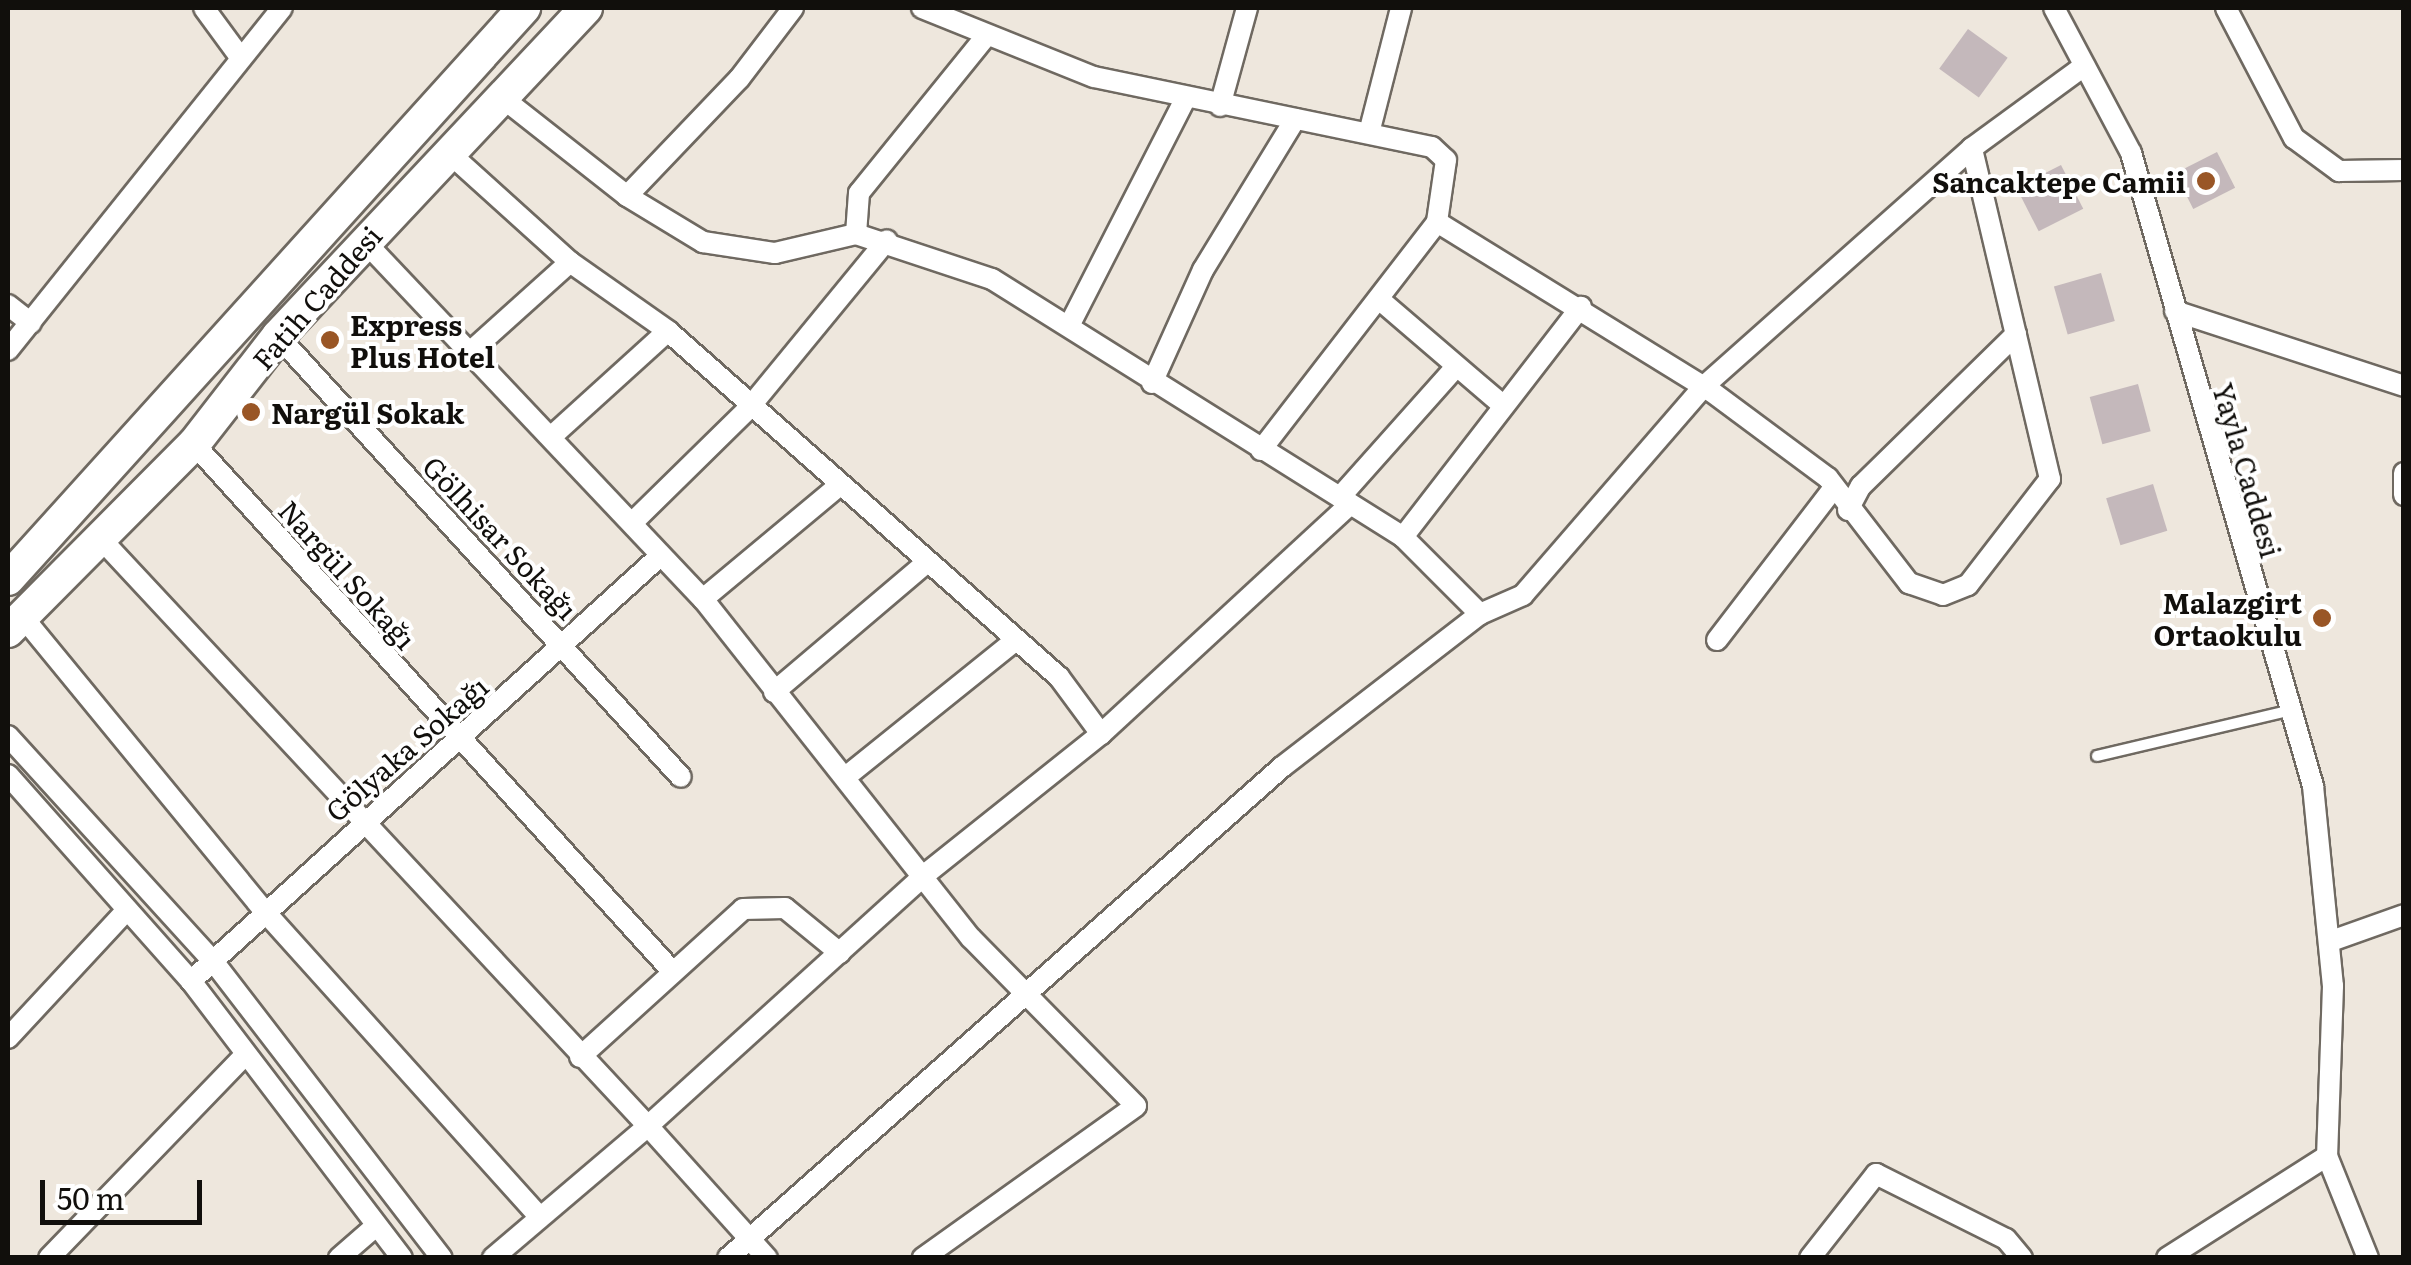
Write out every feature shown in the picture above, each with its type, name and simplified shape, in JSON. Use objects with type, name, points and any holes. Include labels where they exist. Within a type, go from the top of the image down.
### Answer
[{"type":"main road","name":"Fatih Caddesi","points":[[8,579],[524,8]]},
{"type":"main road","name":"Fatih Caddesi","points":[[14,624],[194,444],[278,336],[447,151],[586,8]]},
{"type":"street","points":[[204,8],[240,56]]},
{"type":"street","points":[[8,350],[282,8]]},
{"type":"street","points":[[626,196],[739,80],[793,8]]},
{"type":"street","points":[[922,8],[986,36],[1185,99],[1370,130],[1446,160],[1437,222],[1260,450]]},
{"type":"street","points":[[1220,106],[1247,8]]},
{"type":"street","points":[[1370,130],[1401,8]]},
{"type":"street","name":"Yayla Caddesi","points":[[2054,8],[2131,154],[2313,786],[2331,941],[2327,1156],[2368,1258]]},
{"type":"street","points":[[2226,8],[2294,138],[2339,171],[2404,170]]},
{"type":"street","points":[[856,234],[858,193],[986,36]]},
{"type":"street","points":[[728,1258],[1025,1000],[1282,767],[1480,614],[1523,595],[1572,548],[1703,387],[1972,148],[2084,66]]},
{"type":"street","points":[[500,96],[626,196],[684,234],[740,251],[856,234],[887,240],[992,279],[1152,384],[1404,537],[1480,614]]},
{"type":"street","points":[[1069,326],[1185,99]]},
{"type":"street","points":[[1152,384],[1203,270],[1295,119]]},
{"type":"street","points":[[1437,222],[1580,307],[1703,387],[1828,478],[1832,490],[1909,583],[1943,595],[1968,586],[2050,479],[1972,148]]},
{"type":"street","points":[[447,151],[570,262],[668,332],[836,488],[1016,640],[1101,734]]},
{"type":"street","points":[[632,523],[749,408],[887,240]]},
{"type":"street","points":[[365,242],[703,599],[774,692],[928,872],[1025,1000],[1084,1043],[1136,1106],[923,1258]]},
{"type":"street","points":[[469,353],[570,262]]},
{"type":"street","points":[[1380,300],[1500,402]]},
{"type":"street","points":[[8,304],[32,323]]},
{"type":"street","points":[[1404,537],[1500,402],[1580,307]]},
{"type":"street","points":[[2174,312],[2404,386]]},
{"type":"street","points":[[552,436],[668,332]]},
{"type":"street","points":[[1848,510],[1861,486],[2016,334]]},
{"type":"street","name":"Gölhisar Sokağı","points":[[278,336],[562,642],[681,777]]},
{"type":"street","points":[[493,1258],[648,1126],[928,872],[1101,734],[1344,501],[1456,367]]},
{"type":"street","name":"Nargül Sokağı","points":[[194,444],[672,972]]},
{"type":"street","points":[[2404,472],[2404,495]]},
{"type":"street","points":[[703,599],[836,488]]},
{"type":"street","points":[[1718,640],[1832,490]]},
{"type":"street","points":[[100,538],[580,1057],[755,1236],[768,1258]]},
{"type":"street","name":"Gölyaka Sokağı","points":[[191,982],[361,822],[460,740],[659,556]]},
{"type":"street","points":[[774,692],[925,564]]},
{"type":"street","points":[[14,624],[266,913],[539,1216]]},
{"type":"street","points":[[848,775],[1016,640]]},
{"type":"street","points":[[8,736],[213,961],[442,1258]]},
{"type":"street","points":[[8,775],[191,982],[402,1258]]},
{"type":"street","points":[[580,1057],[734,912],[761,904],[797,913],[840,953]]},
{"type":"street","points":[[8,1038],[127,910]]},
{"type":"street","points":[[2331,941],[2404,916]]},
{"type":"street","points":[[49,1258],[244,1056]]},
{"type":"street","points":[[2167,1258],[2327,1156]]},
{"type":"street","points":[[1810,1258],[1876,1174],[2006,1239],[2022,1258]]},
{"type":"street","points":[[339,1258],[376,1226]]},
{"type":"lane","points":[[2098,756],[2290,710]]},
{"type":"building","points":[[1968,29],[2008,58],[1979,97],[1939,69]]},
{"type":"building","name":"Sancaktepe Camii","points":[[2217,152],[2235,188],[2193,209],[2175,173]]},
{"type":"building","points":[[2061,165],[2083,209],[2039,231],[2016,188]]},
{"type":"building","points":[[2101,273],[2115,321],[2068,335],[2054,287]]},
{"type":"building","points":[[2138,384],[2151,431],[2102,444],[2090,397]]},
{"type":"building","points":[[2153,484],[2167,531],[2120,545],[2106,498]]},
{"type":"place","name":"Sancaktepe Camii","points":[[2206,181]]},
{"type":"place","name":"Express Plus Hotel","points":[[330,340]]},
{"type":"place","name":"Nargül Sokak","points":[[251,412]]},
{"type":"place","name":"Malazgirt Ortaokulu","points":[[2322,618]]}]
